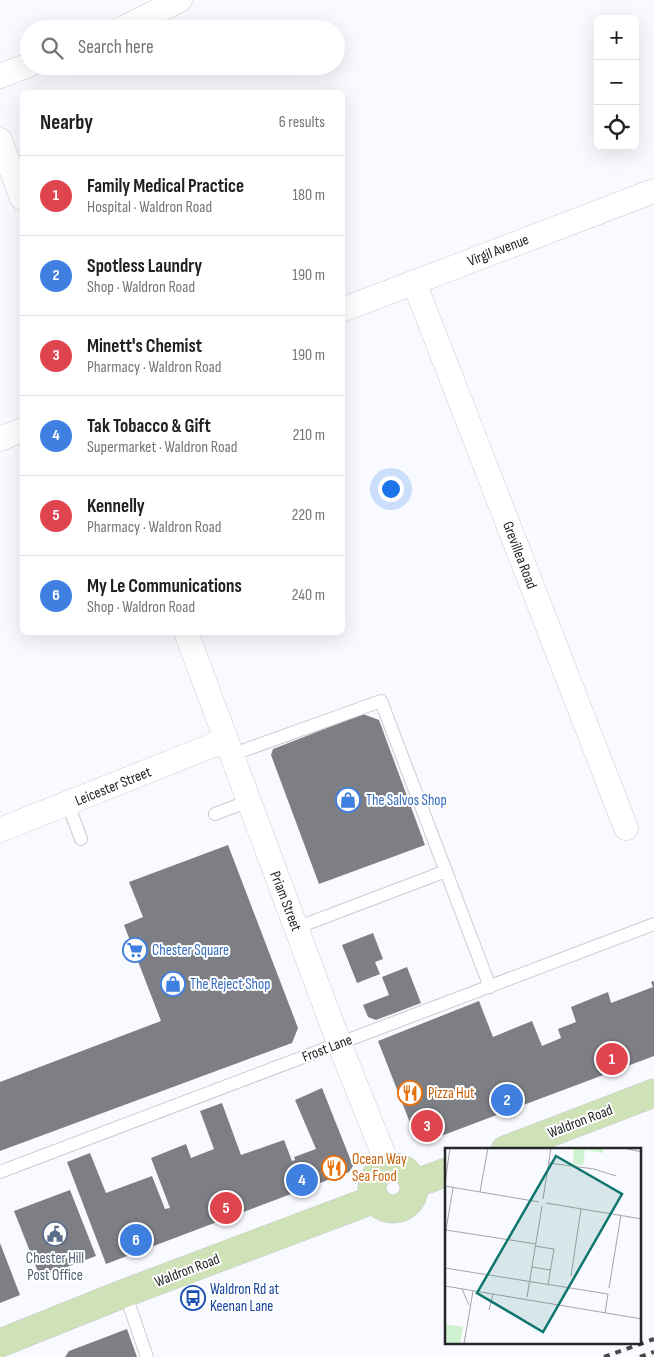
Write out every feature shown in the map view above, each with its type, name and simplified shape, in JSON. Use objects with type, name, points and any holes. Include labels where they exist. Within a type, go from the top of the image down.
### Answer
[{"type":"main road","name":"Waldron Road","points":[[510,1148],[654,1093]]},
{"type":"main road","points":[[389,1168],[402,1169],[412,1178],[414,1184],[413,1197],[398,1209],[385,1208],[373,1193],[374,1180],[383,1170],[389,1168]]},
{"type":"main road","points":[[414,1184],[445,1172]]},
{"type":"main road","name":"Waldron Road","points":[[0,1343],[125,1293],[376,1199]]},
{"type":"street","points":[[139,20],[180,0]]},
{"type":"street","points":[[0,76],[20,68]]},
{"type":"street","points":[[0,140],[20,193]]},
{"type":"street","name":"Virgil Avenue","points":[[345,309],[654,191]]},
{"type":"street","name":"Grevillea Road","points":[[414,282],[626,828]]},
{"type":"street","points":[[0,439],[20,431]]},
{"type":"street","name":"Priam Street","points":[[187,635],[339,1042],[389,1168]]},
{"type":"street","name":"Leicester Street","points":[[0,830],[68,804],[229,748]]},
{"type":"lane","points":[[229,748],[381,701],[490,987]]},
{"type":"lane","points":[[215,814],[249,801]]},
{"type":"lane","points":[[68,804],[81,839]]},
{"type":"lane","points":[[296,928],[446,871]]},
{"type":"lane","name":"Frost Lane","points":[[0,1172],[654,924]]},
{"type":"lane","points":[[125,1293],[147,1357]]},
{"type":"building","name":"The Salvos Shop","points":[[363,714],[379,720],[425,845],[319,884],[271,755],[273,749]]},
{"type":"building","points":[[228,845],[298,1028],[292,1043],[0,1151],[0,1082],[161,1021],[124,925],[143,917],[129,882]]},
{"type":"building","points":[[373,933],[383,959],[375,962],[380,974],[357,983],[342,945]]},
{"type":"building","points":[[407,967],[421,1003],[376,1020],[368,1017],[363,1005],[389,995],[382,977]]},
{"type":"building","points":[[654,981],[654,1056],[433,1139],[416,1138],[378,1041],[479,1001],[493,1037],[532,1021],[542,1046],[561,1038],[558,1029],[576,1022],[571,1007],[608,992],[611,1003],[653,987],[651,982]]},
{"type":"building","points":[[322,1088],[353,1166],[349,1172],[106,1264],[67,1162],[90,1153],[106,1193],[152,1176],[165,1209],[170,1208],[151,1158],[186,1144],[191,1158],[214,1149],[200,1111],[222,1103],[241,1155],[284,1140],[292,1161],[295,1160],[294,1157],[316,1149],[295,1100]]},
{"type":"building","name":"Chester Hill Post Office","points":[[70,1190],[96,1256],[40,1277],[14,1211]]},
{"type":"building","points":[[0,1243],[20,1295],[0,1303]]},
{"type":"building","points":[[127,1329],[137,1357],[65,1357],[69,1351]]},
{"type":"railway","points":[[642,1343],[654,1339]]},
{"type":"railway","points":[[604,1357],[640,1344]]},
{"type":"railway","points":[[640,1357],[654,1352]]},
{"type":"place","name":"The Salvos Shop","points":[[348,800]]},
{"type":"place","name":"Chester Square","points":[[135,950]]},
{"type":"place","name":"The Reject Shop","points":[[173,984]]},
{"type":"place","name":"Family Medical Practice","points":[[612,1059]]},
{"type":"place","name":"Pizza Hut","points":[[410,1093]]},
{"type":"place","name":"Spotless Laundry","points":[[507,1100]]},
{"type":"place","name":"Minett's Chemist","points":[[427,1126]]},
{"type":"place","name":"Ocean Way Sea Food","points":[[334,1168]]},
{"type":"place","name":"Tak Tobacco & Gift","points":[[302,1180]]},
{"type":"place","name":"Kennelly","points":[[226,1208]]},
{"type":"place","name":"Chester Hill Post Office","points":[[55,1234]]},
{"type":"place","name":"My Le Communications","points":[[136,1240]]},
{"type":"place","name":"Waldron Rd at Keenan Lane","points":[[193,1298]]}]
